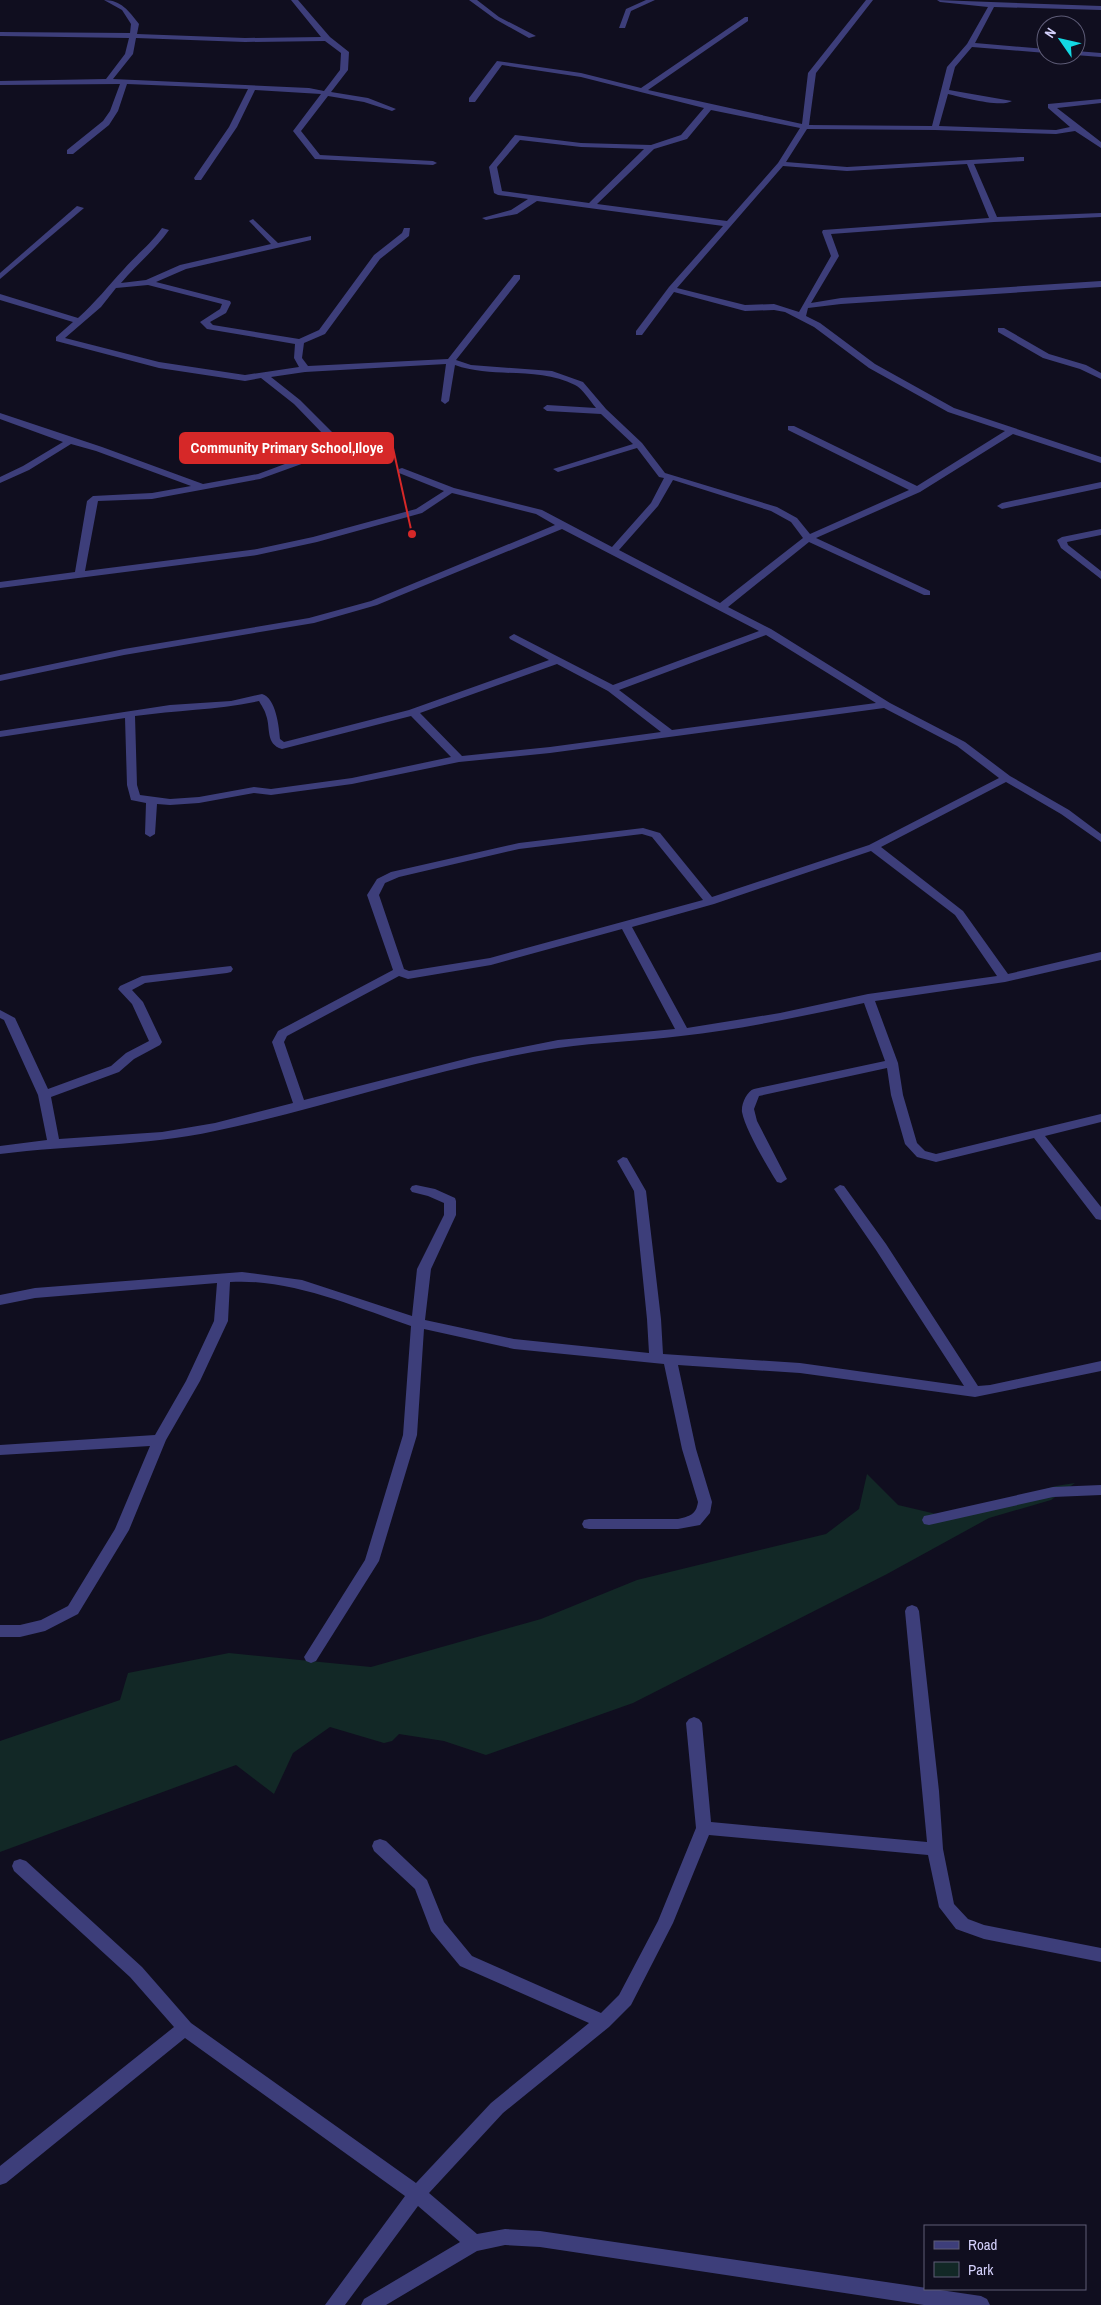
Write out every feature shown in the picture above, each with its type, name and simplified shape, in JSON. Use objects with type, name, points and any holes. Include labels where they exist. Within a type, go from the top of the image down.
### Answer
[{"type":"street","points":[[107,0],[124,9],[135,24],[129,54],[108,82]]},
{"type":"street","points":[[294,0],[327,39],[345,52],[346,56],[344,70],[296,131],[318,157],[434,163]]},
{"type":"street","points":[[472,0],[497,18],[532,36]]},
{"type":"street","points":[[622,26],[628,10],[652,0]]},
{"type":"street","points":[[639,333],[672,289],[781,164],[805,127],[812,74],[870,0]]},
{"type":"street","points":[[940,0],[992,5],[1101,8]]},
{"type":"street","points":[[935,128],[951,66],[970,45],[992,5]]},
{"type":"street","points":[[643,90],[745,19]]},
{"type":"street","points":[[0,34],[133,35],[269,42],[327,39]]},
{"type":"street","points":[[970,45],[1036,49]]},
{"type":"street","points":[[1086,54],[1101,55]]},
{"type":"street","points":[[472,100],[500,63],[575,73],[709,107],[805,127],[935,128],[1056,132],[1076,128]]},
{"type":"street","points":[[0,83],[108,82],[326,92],[392,109]]},
{"type":"street","points":[[70,152],[106,123],[114,111],[124,83]]},
{"type":"street","points":[[198,178],[233,127],[252,88]]},
{"type":"street","points":[[944,91],[1008,101]]},
{"type":"street","points":[[1101,101],[1051,106],[1076,128],[1101,146]]},
{"type":"street","points":[[709,107],[684,137],[650,147],[581,145],[518,137],[493,167],[498,193],[729,224]]},
{"type":"street","points":[[590,206],[650,147]]},
{"type":"street","points":[[781,164],[847,169],[1021,159]]},
{"type":"street","points":[[969,161],[994,220]]},
{"type":"street","points":[[486,218],[514,212],[536,198]]},
{"type":"street","points":[[0,277],[80,208]]},
{"type":"street","points":[[801,317],[805,306],[835,256],[826,232],[994,220],[1101,216]]},
{"type":"street","points":[[253,221],[276,244]]},
{"type":"street","points":[[165,230],[153,247],[128,269],[93,310],[59,339],[72,344],[159,365],[245,378],[305,369],[451,361],[470,368],[552,374],[580,384],[603,411],[639,445],[662,474],[774,510],[794,520],[808,538],[927,593]]},
{"type":"street","points":[[148,282],[227,303],[223,311],[204,322],[210,327],[300,342],[322,332],[377,257],[406,234],[407,230]]},
{"type":"street","points":[[115,286],[148,282],[183,267],[308,238]]},
{"type":"street","points":[[445,401],[451,361],[517,277]]},
{"type":"street","points":[[805,306],[841,300],[1101,284]]},
{"type":"street","points":[[672,289],[745,308],[774,307],[788,310],[817,325],[823,332],[872,366],[951,410],[1101,460]]},
{"type":"street","points":[[0,297],[79,321]]},
{"type":"street","points":[[1002,330],[1046,356],[1063,363],[1083,367],[1101,376]]},
{"type":"street","points":[[300,342],[298,358],[305,369]]},
{"type":"street","points":[[80,574],[92,501],[96,498],[152,496],[260,476],[286,468],[317,453],[330,444],[330,435],[304,408],[264,376]]},
{"type":"street","points":[[547,408],[603,411]]},
{"type":"street","points":[[0,416],[204,487]]},
{"type":"street","points":[[791,428],[917,490]]},
{"type":"street","points":[[721,606],[808,538],[917,490],[1011,431]]},
{"type":"street","points":[[0,480],[26,468],[70,441]]},
{"type":"street","points":[[558,469],[639,445]]},
{"type":"street","points":[[402,471],[451,490],[539,512],[562,526],[721,606],[767,631],[886,705],[961,744],[1006,778],[1064,812],[1101,839]]},
{"type":"street","points":[[613,551],[654,504],[670,476]]},
{"type":"street","points":[[1002,506],[1101,485]]},
{"type":"street","points":[[0,585],[257,552],[314,540],[419,511],[451,490]]},
{"type":"street","points":[[0,678],[124,652],[310,621],[374,603],[562,526]]},
{"type":"street","points":[[1101,532],[1062,540],[1064,546],[1101,576]]},
{"type":"street","points":[[612,689],[767,631]]},
{"type":"street","points":[[514,636],[612,689],[669,733]]},
{"type":"street","points":[[0,734],[170,708],[232,704],[262,697],[272,716],[275,740],[282,746],[412,712],[557,660]]},
{"type":"street","points":[[130,715],[132,785],[135,798],[199,800],[254,790],[280,791],[352,781],[459,759],[550,750],[886,705]]},
{"type":"street","points":[[412,712],[459,759]]},
{"type":"street","points":[[710,902],[656,835],[643,831],[519,846],[394,874],[381,881],[373,895],[399,971],[408,975],[491,961],[710,902],[873,847],[1006,778]]},
{"type":"street","points":[[150,834],[152,800]]},
{"type":"street","points":[[873,847],[959,913],[1004,978]]},
{"type":"street","points":[[626,926],[683,1032]]},
{"type":"street","points":[[0,1150],[54,1143],[162,1136],[214,1127],[472,1061],[558,1044],[683,1032],[780,1017],[868,998],[1004,978],[1101,956]]},
{"type":"street","points":[[44,1095],[115,1070],[130,1056],[156,1042],[137,1002],[124,989],[142,980],[227,969]]},
{"type":"street","points":[[300,1105],[278,1042],[282,1034],[399,971]]},
{"type":"street","points":[[868,998],[892,1063],[897,1095],[911,1144],[921,1154],[936,1158],[1101,1118]]},
{"type":"street","points":[[0,1014],[9,1018],[44,1095],[54,1143]]},
{"type":"street","points":[[781,1178],[751,1121],[748,1109],[754,1092],[892,1063]]},
{"type":"street","points":[[1038,1134],[1101,1216]]},
{"type":"street","points":[[589,1524],[678,1524],[695,1521],[703,1513],[705,1502],[663,1359],[654,1319],[640,1192],[623,1161]]},
{"type":"street","points":[[311,1657],[372,1561],[410,1435],[424,1269],[450,1215],[450,1201],[431,1192],[416,1189]]},
{"type":"street","points":[[840,1189],[881,1247],[976,1392]]},
{"type":"street","points":[[0,1631],[20,1631],[45,1625],[72,1610],[122,1530],[159,1440],[193,1380],[221,1321],[224,1277]]},
{"type":"street","points":[[0,1300],[35,1293],[224,1277],[262,1279],[302,1285],[418,1323],[514,1344],[663,1359],[800,1368],[976,1392],[1101,1366]]},
{"type":"street","points":[[0,1450],[80,1443],[159,1440]]},
{"type":"street","points":[[929,1520],[1053,1492],[1101,1490]]},
{"type":"street","points":[[912,1611],[931,1791],[935,1849],[947,1907],[962,1924],[984,1932],[1101,1955]]},
{"type":"street","points":[[334,2305],[417,2194],[497,2108],[602,2022],[625,2000],[665,1923],[704,1828],[694,1723]]},
{"type":"street","points":[[704,1828],[935,1849]]},
{"type":"street","points":[[380,1846],[421,1885],[437,1926],[466,1961],[602,2022]]},
{"type":"street","points":[[20,1866],[136,1972],[185,2028],[417,2194],[474,2244]]},
{"type":"street","points":[[0,2177],[185,2028]]},
{"type":"street","points":[[370,2305],[474,2244],[505,2237],[540,2239],[981,2305]]},
{"type":"green space","points":[[867,1474],[898,1505],[949,1517],[1056,1486],[1075,1483],[1051,1500],[989,1518],[887,1574],[633,1703],[486,1755],[444,1741],[399,1734],[392,1741],[384,1743],[330,1727],[293,1753],[274,1794],[236,1765],[0,1852],[0,1741],[120,1700],[128,1673],[229,1653],[371,1667],[541,1619],[637,1580],[826,1534],[859,1509]]},
{"type":"place","name":"Community Primary School,Iloye","points":[[412,534]]}]
